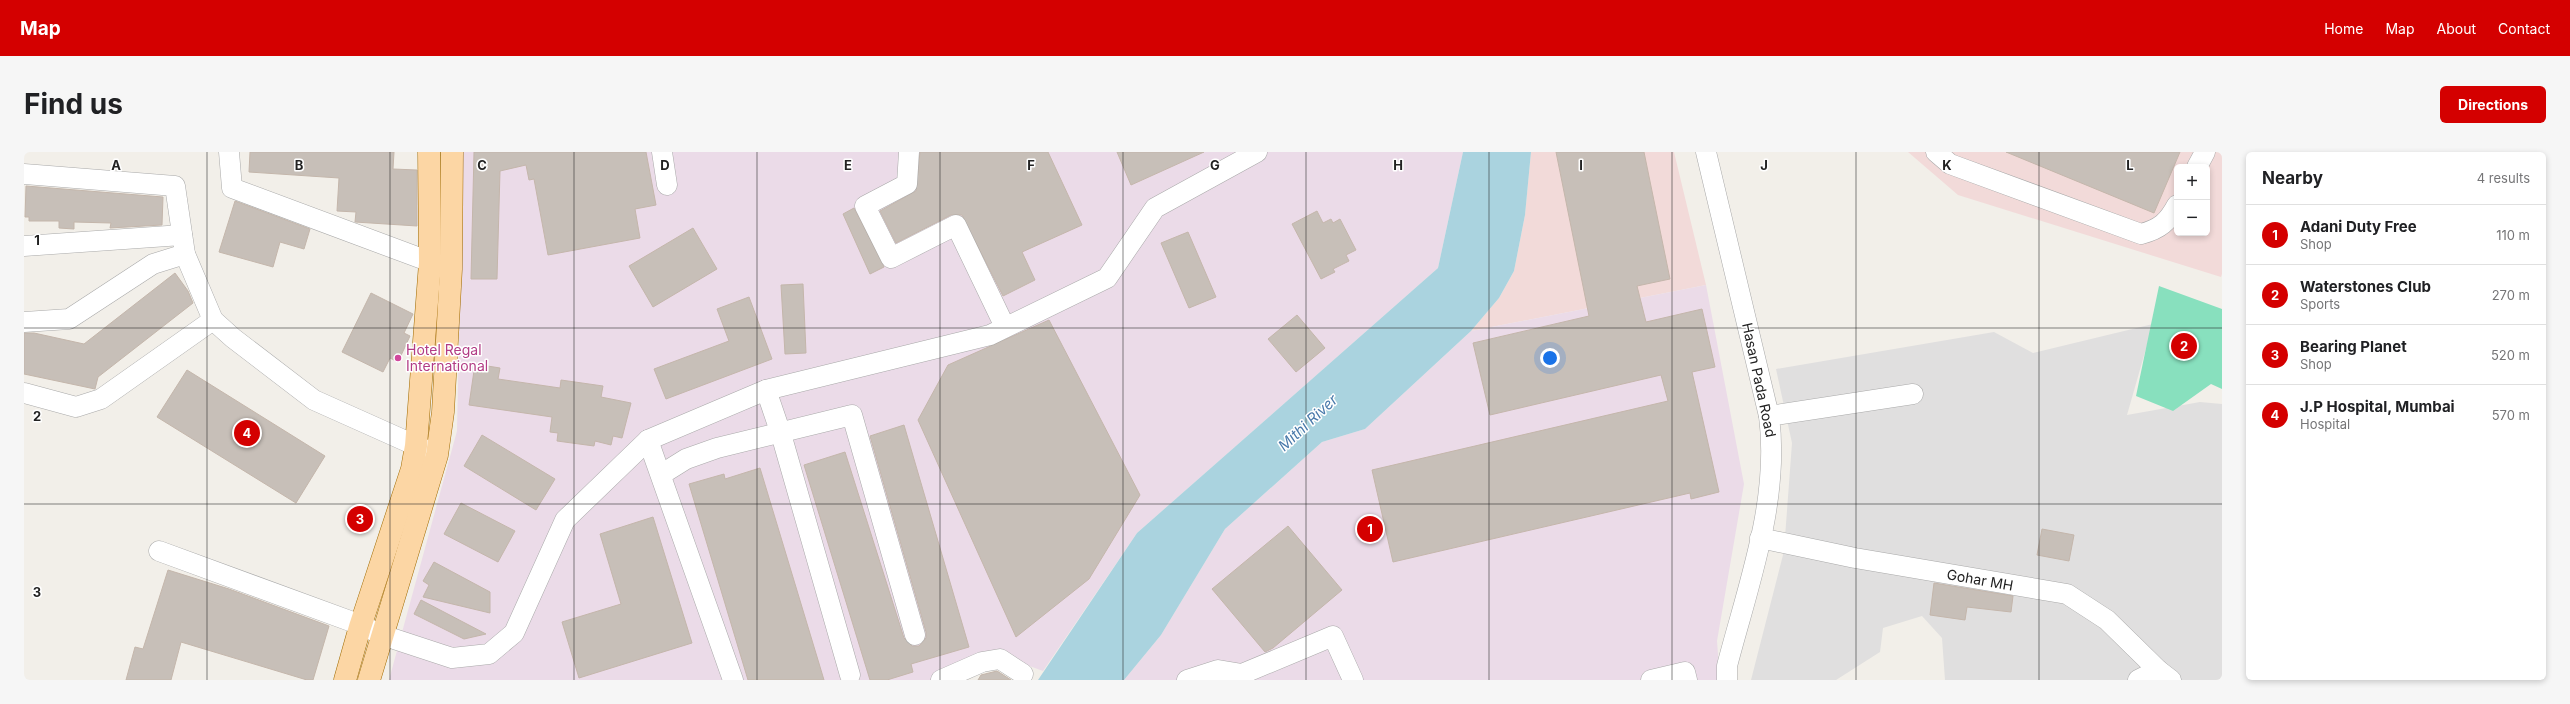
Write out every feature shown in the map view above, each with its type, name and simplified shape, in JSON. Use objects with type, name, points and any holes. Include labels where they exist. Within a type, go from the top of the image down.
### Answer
[{"type":"main road","points":[[345,680],[361,624],[412,469],[416,446],[430,263],[428,152]]},
{"type":"main road","points":[[368,680],[437,455],[443,412],[451,269],[452,152]]},
{"type":"street","points":[[229,152],[232,188],[430,263],[451,269]]},
{"type":"street","points":[[662,152],[667,185]]},
{"type":"street","points":[[909,152],[907,184],[865,206],[891,258],[956,225],[1005,328]]},
{"type":"street","points":[[159,551],[361,624],[382,634],[452,658],[489,654],[514,633],[565,520],[648,440],[766,390],[990,335],[1005,328],[1107,278],[1155,208],[1257,152]]},
{"type":"street","name":"Hasan Pada Road","points":[[1706,152],[1769,416],[1773,445],[1768,506],[1727,666],[1727,680]]},
{"type":"street","points":[[1936,152],[1950,164],[2141,234],[2155,230],[2168,221],[2174,210]]},
{"type":"street","points":[[2199,164],[2205,152]]},
{"type":"street","points":[[24,174],[175,186],[183,245],[213,320],[233,338],[314,400],[437,455]]},
{"type":"street","points":[[24,246],[183,245]]},
{"type":"street","points":[[24,322],[69,319],[183,245]]},
{"type":"street","points":[[24,393],[76,407],[101,399],[213,320]]},
{"type":"street","points":[[766,390],[782,434],[850,675]]},
{"type":"street","points":[[1769,416],[1913,394]]},
{"type":"street","points":[[662,474],[686,459],[717,448],[752,439],[782,434],[852,415],[914,635]]},
{"type":"street","points":[[648,440],[662,474],[721,652],[733,680]]},
{"type":"street","name":"Gohar MH","points":[[1760,538],[1855,558],[2067,594],[2106,620],[2165,675]]},
{"type":"street","points":[[1188,680],[1220,675],[1242,674],[1333,636],[1353,680]]},
{"type":"street","points":[[941,680],[982,662],[1000,659],[1023,674]]},
{"type":"street","points":[[1651,680],[1686,672],[1687,680]]},
{"type":"street","points":[[2138,680],[2165,675]]},
{"type":"shaded area","points":[[463,152],[1463,152],[1438,268],[1137,533],[1043,671],[995,653],[931,680],[389,680],[457,431]]},
{"type":"shaded area","points":[[1531,152],[1674,152],[1706,285],[1471,331],[1499,298],[1514,271],[1525,215]]},
{"type":"shaded area","points":[[1908,152],[2222,152],[2221,277],[1958,195]]},
{"type":"shaded area","points":[[1706,285],[1744,484],[1717,641],[1720,680],[1124,680],[1161,635],[1225,529],[1322,442],[1365,429],[1471,331]]},
{"type":"shaded area","points":[[2153,324],[2127,415],[2200,402],[2222,404],[2222,680],[1945,680],[1942,638],[1922,616],[1883,628],[1880,652],[1836,680],[1751,680],[1784,551],[1792,443],[1776,369],[1994,332],[2033,353]]},
{"type":"green space","points":[[2159,286],[2222,309],[2222,389],[2211,384],[2173,411],[2136,396]]},
{"type":"water","name":"Mithi River","points":[[1463,152],[1531,152],[1525,215],[1514,271],[1499,298],[1471,331],[1365,429],[1322,442],[1225,529],[1161,635],[1124,680],[1038,680],[1137,533],[1438,268]]},
{"type":"building","points":[[250,152],[394,152],[393,169],[417,170],[417,226],[355,222],[356,212],[337,211],[339,178],[249,172]]},
{"type":"building","points":[[474,152],[646,152],[656,205],[635,209],[640,238],[548,255],[534,179],[529,180],[526,165],[500,171],[497,279],[471,279]]},
{"type":"building","points":[[920,152],[1048,152],[1082,225],[1022,252],[1035,280],[1003,296],[962,215],[951,215],[896,243],[880,211],[916,191]]},
{"type":"building","points":[[1117,152],[1204,152],[1131,185]]},
{"type":"building","points":[[1556,152],[1644,152],[1670,279],[1637,286],[1646,322],[1702,309],[1715,367],[1692,372],[1719,492],[1691,499],[1690,493],[1393,562],[1372,470],[1668,401],[1661,375],[1490,415],[1473,343],[1589,316]]},
{"type":"building","points":[[2006,152],[2180,152],[2154,213]]},
{"type":"building","points":[[26,186],[163,197],[162,225],[110,228],[111,223],[74,222],[74,229],[59,228],[59,221],[29,221],[29,217],[25,217]]},
{"type":"building","points":[[235,201],[310,229],[304,249],[280,242],[273,267],[219,252]]},
{"type":"building","points":[[854,208],[884,267],[870,274],[843,214]]},
{"type":"building","points":[[1317,211],[1323,223],[1331,219],[1333,223],[1340,219],[1356,250],[1346,255],[1349,261],[1333,269],[1335,272],[1321,279],[1292,224]]},
{"type":"building","points":[[693,228],[717,269],[653,307],[629,266]]},
{"type":"building","points":[[1188,232],[1216,297],[1189,308],[1161,243]]},
{"type":"building","points":[[175,273],[188,291],[193,303],[98,377],[95,389],[24,374],[24,333],[34,333],[84,344]]},
{"type":"building","points":[[803,284],[806,353],[785,354],[781,285]]},
{"type":"building","points":[[371,293],[413,314],[404,333],[410,336],[398,362],[390,358],[383,372],[342,352]]},
{"type":"building","points":[[749,297],[772,359],[666,399],[654,369],[729,341],[717,309]]},
{"type":"building","points":[[1297,315],[1325,348],[1296,372],[1268,339]]},
{"type":"building","points":[[1049,320],[1140,495],[1089,579],[1016,637],[918,420],[948,365]]},
{"type":"building","points":[[475,364],[500,368],[498,379],[560,388],[561,380],[603,386],[601,397],[631,403],[622,438],[613,436],[611,445],[595,441],[594,446],[557,441],[558,433],[550,432],[552,417],[469,405]]},
{"type":"building","points":[[187,370],[325,456],[296,503],[157,417]]},
{"type":"building","points":[[904,425],[969,647],[911,664],[913,672],[887,680],[870,680],[804,465],[845,452],[904,638],[912,646],[919,646],[926,638],[926,632],[870,436]]},
{"type":"building","points":[[482,435],[555,479],[536,510],[464,466]]},
{"type":"building","points":[[760,468],[824,680],[748,680],[689,484],[724,474],[725,479]]},
{"type":"building","points":[[461,503],[515,531],[498,562],[444,534]]},
{"type":"building","points":[[653,517],[692,643],[579,678],[562,622],[621,604],[600,534]]},
{"type":"building","points":[[1288,526],[1342,590],[1273,648],[1265,652],[1212,589]]},
{"type":"building","points":[[2042,529],[2074,535],[2069,561],[2037,555]]},
{"type":"building","points":[[434,562],[490,592],[490,613],[423,597],[429,585],[423,581]]},
{"type":"building","points":[[168,570],[229,589],[329,626],[313,680],[307,680],[181,642],[171,680],[126,680],[135,647],[143,649]]},
{"type":"building","points":[[1934,583],[2013,596],[2011,612],[1967,607],[1965,620],[1930,615]]},
{"type":"building","points":[[421,600],[486,634],[464,639],[414,614]]},
{"type":"building","points":[[997,671],[1011,680],[978,680],[981,675]]},
{"type":"place","name":"Waterstones Club","points":[[2184,346]]},
{"type":"place","name":"Hotel Regal International","points":[[398,358]]},
{"type":"place","name":"J.P Hospital, Mumbai","points":[[247,433]]},
{"type":"place","name":"Bearing Planet","points":[[360,519]]},
{"type":"place","name":"Adani Duty Free","points":[[1370,529]]}]
